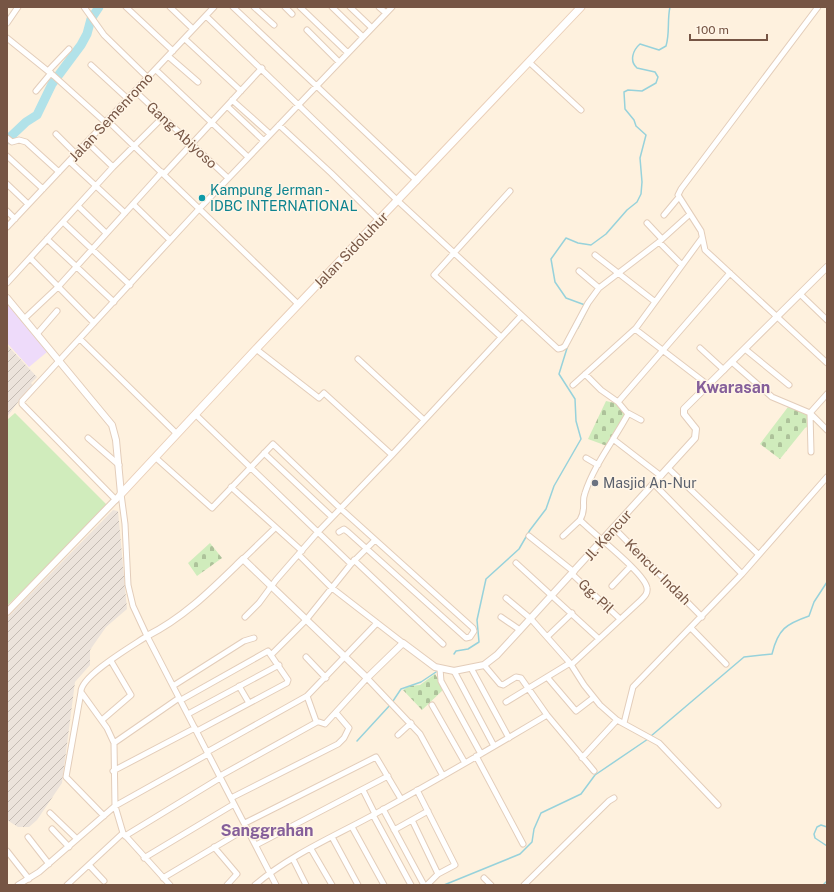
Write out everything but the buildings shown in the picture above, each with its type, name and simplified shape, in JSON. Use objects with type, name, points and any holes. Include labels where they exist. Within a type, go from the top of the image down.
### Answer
[{"type":"main road","name":"Jalan Sidoluhur","points":[[119,497],[298,304],[398,201],[581,7]]},
{"type":"street","points":[[7,23],[18,7]]},
{"type":"street","points":[[126,7],[173,51]]},
{"type":"street","points":[[170,7],[193,29]]},
{"type":"street","name":"Jalan Semenromo","points":[[7,227],[214,7]]},
{"type":"street","points":[[233,7],[417,180]]},
{"type":"street","points":[[254,7],[274,25]]},
{"type":"street","points":[[285,7],[292,14]]},
{"type":"street","points":[[300,7],[348,53]]},
{"type":"street","points":[[332,7],[363,37]]},
{"type":"street","points":[[350,7],[372,28]]},
{"type":"street","points":[[119,497],[22,402],[228,178],[372,28],[382,10],[392,7]]},
{"type":"street","points":[[664,215],[679,197],[681,189],[818,7]]},
{"type":"street","points":[[86,9],[104,36],[148,78]]},
{"type":"street","points":[[206,16],[262,68],[298,105],[398,201],[556,348],[560,349],[565,346],[586,306],[599,288],[660,240],[690,214]]},
{"type":"street","points":[[307,30],[339,62]]},
{"type":"street","points":[[7,38],[51,73],[134,145],[298,304]]},
{"type":"street","points":[[184,39],[241,91]]},
{"type":"street","points":[[36,91],[69,48]]},
{"type":"street","points":[[168,56],[198,82]]},
{"type":"street","points":[[529,62],[581,110]]},
{"type":"street","points":[[91,65],[128,98]]},
{"type":"street","points":[[24,319],[58,287],[133,204],[212,123],[262,68]]},
{"type":"street","points":[[156,70],[248,157]]},
{"type":"street","name":"Gang Abiyoso","points":[[135,91],[228,178]]},
{"type":"street","points":[[232,100],[270,134]]},
{"type":"street","points":[[227,106],[264,141]]},
{"type":"street","points":[[7,283],[113,167],[162,117]]},
{"type":"street","points":[[279,125],[379,220]]},
{"type":"street","points":[[56,134],[76,154]]},
{"type":"street","points":[[7,138],[12,142],[19,140],[26,142],[59,172]]},
{"type":"street","points":[[87,142],[113,167]]},
{"type":"street","points":[[7,156],[43,189]]},
{"type":"street","points":[[69,161],[125,213]]},
{"type":"street","points":[[7,184],[28,204]]},
{"type":"street","points":[[501,337],[434,275],[453,252],[510,191]]},
{"type":"street","points":[[679,197],[701,231],[705,250],[827,363]]},
{"type":"street","points":[[133,204],[170,240]]},
{"type":"street","points":[[78,206],[106,233]]},
{"type":"street","points":[[7,211],[15,219]]},
{"type":"street","points":[[63,222],[130,285]]},
{"type":"street","points":[[647,223],[682,265]]},
{"type":"street","points":[[573,385],[635,329],[654,301],[702,238]]},
{"type":"street","points":[[47,239],[114,302]]},
{"type":"street","points":[[595,255],[654,301]]},
{"type":"street","points":[[30,258],[94,323]]},
{"type":"street","name":"Jl. Kencur","points":[[403,643],[432,665],[440,669],[454,671],[484,665],[497,655],[696,436],[696,429],[684,414],[683,410],[827,267]]},
{"type":"street","points":[[579,271],[599,288]]},
{"type":"street","points":[[618,402],[730,274]]},
{"type":"street","points":[[800,294],[827,320]]},
{"type":"street","points":[[7,298],[112,425],[116,440],[119,466],[119,497],[125,524],[128,585],[133,606],[147,636],[276,885]]},
{"type":"street","points":[[37,334],[57,311]]},
{"type":"street","points":[[245,617],[259,603],[317,533],[522,316]]},
{"type":"street","points":[[635,329],[708,385]]},
{"type":"street","points":[[80,339],[177,434]]},
{"type":"street","points":[[700,347],[724,370]]},
{"type":"street","points":[[256,349],[319,398],[324,393],[392,455]]},
{"type":"street","points":[[745,349],[789,385]]},
{"type":"street","points":[[358,358],[424,420]]},
{"type":"street","points":[[732,362],[772,397],[810,412],[827,430]]},
{"type":"street","points":[[585,374],[601,390],[618,402],[628,413],[641,420]]},
{"type":"street","points":[[810,452],[810,412],[827,394]]},
{"type":"street","points":[[563,536],[580,520],[585,508],[584,495],[598,465],[628,413]]},
{"type":"street","points":[[196,415],[317,533],[353,562],[443,644]]},
{"type":"street","points":[[88,438],[119,466]]},
{"type":"street","points":[[613,439],[661,476]]},
{"type":"street","points":[[156,458],[211,508],[273,444],[341,509],[473,628],[474,631],[470,637],[466,638],[346,530],[339,532]]},
{"type":"street","points":[[264,453],[332,517]]},
{"type":"street","points":[[586,458],[598,465]]},
{"type":"street","points":[[668,468],[757,553]]},
{"type":"street","points":[[624,723],[633,687],[742,574],[827,477]]},
{"type":"street","points":[[654,484],[742,574]]},
{"type":"street","points":[[67,885],[124,835],[220,777],[317,722],[325,724],[336,714],[367,678],[403,643],[332,588],[275,528],[231,487]]},
{"type":"street","points":[[7,612],[119,497]]},
{"type":"street","points":[[506,702],[570,664],[640,601],[647,592],[646,584],[580,520]]},
{"type":"street","points":[[104,816],[66,777],[82,685],[111,661],[147,636],[166,627],[185,614],[275,528]]},
{"type":"street","name":"Kencur Indah","points":[[614,528],[702,616]]},
{"type":"street","name":"Gg. Pil","points":[[529,536],[573,573],[620,618]]},
{"type":"street","points":[[271,655],[306,620],[353,562],[375,540]]},
{"type":"street","points":[[243,559],[392,703],[423,738],[443,776]]},
{"type":"street","points":[[516,563],[553,595],[599,639]]},
{"type":"street","points":[[612,586],[630,567]]},
{"type":"street","points":[[506,598],[531,619],[547,637],[570,664],[593,698],[617,720],[646,734],[664,747],[718,805]]},
{"type":"street","points":[[547,637],[572,613]]},
{"type":"street","points":[[501,617],[520,630]]},
{"type":"street","points":[[18,885],[29,879],[49,864],[115,806],[307,696],[326,678],[377,623]]},
{"type":"street","points":[[691,628],[726,664]]},
{"type":"street","points":[[173,686],[244,641],[254,638]]},
{"type":"street","points":[[113,771],[287,683],[287,679],[268,650],[180,699],[114,743]]},
{"type":"street","points":[[306,657],[326,678]]},
{"type":"street","points":[[102,720],[131,695],[111,661]]},
{"type":"street","points":[[188,714],[279,665]]},
{"type":"street","points":[[484,665],[500,684],[503,685],[518,676],[546,715],[594,771]]},
{"type":"street","points":[[471,668],[509,738]]},
{"type":"street","points":[[440,669],[442,681],[523,844]]},
{"type":"street","points":[[454,671],[494,746]]},
{"type":"street","points":[[547,677],[576,711],[593,698]]},
{"type":"street","points":[[239,686],[249,703]]},
{"type":"street","points":[[81,692],[102,720],[114,743],[113,771],[115,806],[124,835],[170,885]]},
{"type":"street","points":[[307,696],[317,722]]},
{"type":"street","points":[[432,704],[465,763]]},
{"type":"street","points":[[231,798],[338,744],[344,738],[348,728],[336,714]]},
{"type":"street","points":[[255,885],[269,872],[401,800],[546,715]]},
{"type":"street","points":[[582,758],[617,720]]},
{"type":"street","points":[[398,735],[411,724]]},
{"type":"street","points":[[163,878],[214,848],[246,825],[376,756],[401,800]]},
{"type":"street","points":[[256,846],[388,776]]},
{"type":"street","points":[[363,790],[374,815],[411,885]]},
{"type":"street","points":[[383,809],[426,885],[438,874],[455,865],[418,790]]},
{"type":"street","points":[[524,885],[609,801],[614,798]]},
{"type":"street","points":[[144,858],[234,804]]},
{"type":"street","points":[[394,830],[428,811]]},
{"type":"street","points":[[50,813],[77,839]]},
{"type":"street","points":[[412,820],[438,874]]},
{"type":"street","points":[[352,826],[384,885]]},
{"type":"street","points":[[52,829],[69,847]]},
{"type":"street","points":[[28,837],[49,864]]},
{"type":"street","points":[[332,837],[358,885]]},
{"type":"street","points":[[214,848],[237,874],[227,885]]},
{"type":"street","points":[[311,848],[332,885]]},
{"type":"street","points":[[7,851],[29,879]]},
{"type":"street","points":[[293,859],[306,885]]},
{"type":"street","points":[[89,865],[104,881]]},
{"type":"street","points":[[484,878],[491,885]]},
{"type":"shaded area","points":[[7,304],[47,352],[29,367],[7,343]]},
{"type":"shaded area","points":[[7,345],[37,377],[31,383],[33,386],[21,398],[7,417]]},
{"type":"shaded area","points":[[113,510],[118,511],[127,609],[106,627],[90,650],[90,665],[75,682],[62,783],[37,820],[29,827],[18,827],[7,820],[7,618]]},
{"type":"green space","points":[[606,401],[615,403],[627,413],[607,446],[588,439]]},
{"type":"green space","points":[[788,407],[808,414],[807,427],[780,459],[760,444]]},
{"type":"green space","points":[[15,413],[108,506],[7,606],[7,420]]},
{"type":"green space","points":[[210,543],[222,558],[197,576],[188,563]]},
{"type":"green space","points":[[435,674],[444,689],[422,710],[403,690],[409,686],[420,685]]},
{"type":"waterway","points":[[7,140],[26,122],[37,115],[52,84],[81,45],[87,34],[91,19],[99,7]]},
{"type":"waterway","points":[[585,305],[566,298],[555,282],[551,259],[566,238],[578,243],[591,245],[606,234],[627,210],[637,202],[641,194],[642,182],[640,158],[646,135],[636,126],[634,120],[625,109],[624,92],[628,90],[642,91],[656,83],[658,77],[655,72],[637,68],[633,62],[633,56],[635,49],[640,44],[659,50],[666,46],[670,7]]},
{"type":"waterway","points":[[578,328],[587,310]]},
{"type":"waterway","points":[[454,654],[456,651],[468,649],[479,642],[477,620],[486,579],[519,549],[530,530],[546,509],[554,486],[581,439],[576,421],[575,399],[559,374],[568,345]]},
{"type":"waterway","points":[[651,736],[744,657],[772,654],[780,633],[794,622],[809,616],[814,602],[827,582]]},
{"type":"waterway","points":[[357,741],[391,704],[401,689],[421,682],[436,672]]},
{"type":"waterway","points":[[444,885],[520,854],[532,842],[534,829],[541,813],[581,794],[595,775],[648,739]]},
{"type":"waterway","points":[[827,827],[821,825],[817,827],[814,834],[815,838],[827,846]]},
{"type":"waterway","points":[[823,885],[827,881]]},
{"type":"place","name":"Kampung Jerman - IDBC INTERNATIONAL","points":[[202,198]]},
{"type":"place","name":"Masjid An-Nur","points":[[595,483]]},
{"type":"district","name":"Kwarasan","points":[[733,387]]},
{"type":"district","name":"Sanggrahan","points":[[267,830]]}]
